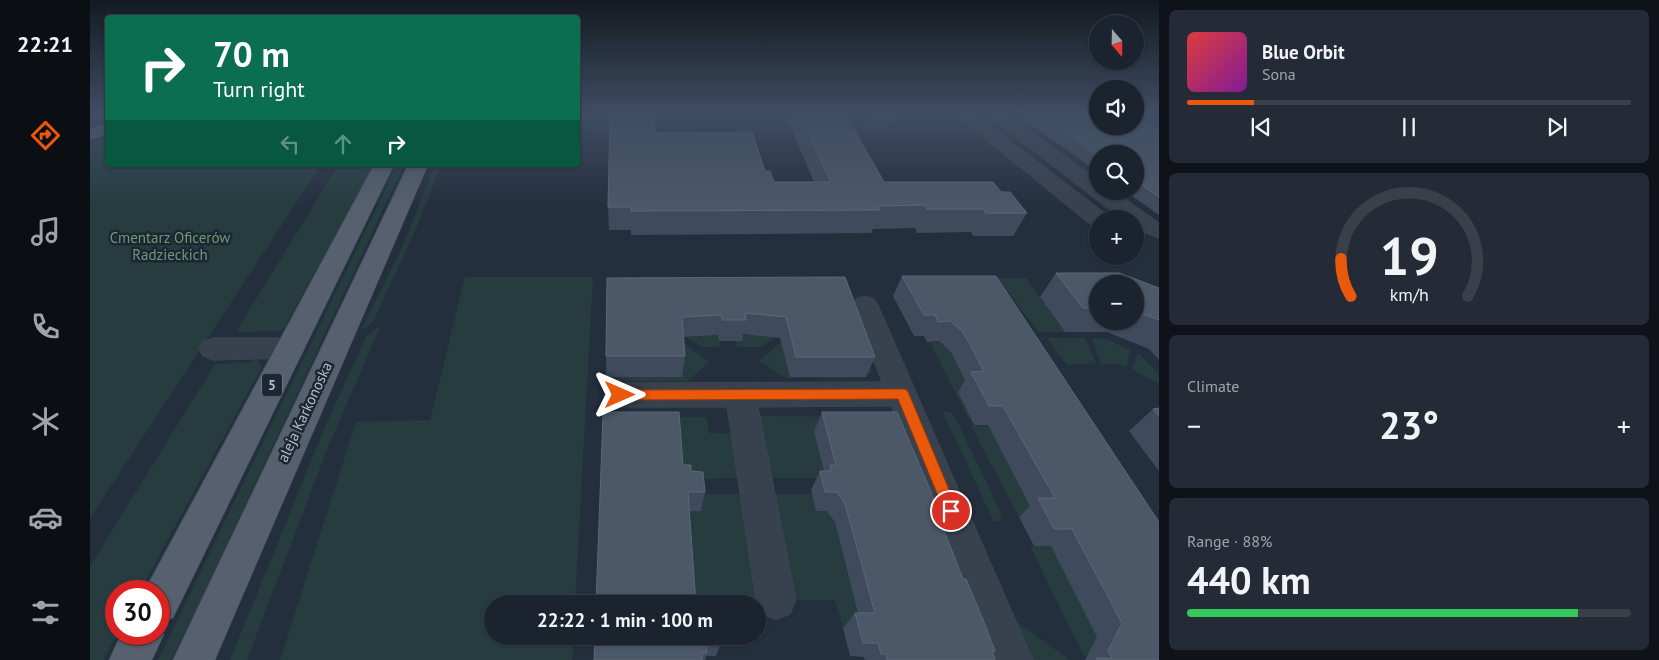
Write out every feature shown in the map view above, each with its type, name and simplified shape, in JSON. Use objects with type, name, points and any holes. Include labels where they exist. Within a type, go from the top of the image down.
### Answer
[{"type":"main road","name":"5","points":[[170,583],[383,167]]},
{"type":"main road","name":"aleja Karkonoska","points":[[194,660],[417,167]]},
{"type":"main road","points":[[130,660],[138,645]]},
{"type":"street","points":[[1003,145],[1089,212]]},
{"type":"street","points":[[1037,145],[1089,183]]},
{"type":"street","points":[[1112,200],[1146,226],[1159,231]]},
{"type":"street","points":[[865,305],[1012,660]]},
{"type":"street","points":[[213,349],[291,348]]},
{"type":"street","points":[[740,394],[776,600]]},
{"type":"street","points":[[620,395],[903,394]]},
{"type":"green space","name":"Cmentarz Oficerów Radzieckich","points":[[90,145],[105,145],[105,167],[320,167],[90,518]]},
{"type":"green space","points":[[337,167],[374,167],[282,331],[236,332]]},
{"type":"green space","points":[[396,167],[403,167],[202,597],[171,660],[158,660],[165,645],[170,645],[170,635]]},
{"type":"green space","points":[[434,167],[440,167],[415,231],[373,322],[365,329],[362,328],[403,245]]},
{"type":"green space","points":[[465,277],[593,277],[575,595],[484,595],[484,645],[573,645],[572,660],[280,660],[356,422],[430,420]]},
{"type":"green space","points":[[998,278],[1026,278],[1065,332],[1038,332]]},
{"type":"green space","points":[[381,325],[328,447],[247,660],[230,660],[325,427],[366,337]]},
{"type":"green space","points":[[718,335],[720,347],[702,347],[686,337]]},
{"type":"green space","points":[[741,335],[773,335],[774,337],[763,347],[737,347],[736,341]]},
{"type":"green space","points":[[1047,338],[1085,338],[1096,363],[1067,365]]},
{"type":"green space","points":[[1092,338],[1108,340],[1131,350],[1126,367],[1116,364],[1101,364]]},
{"type":"green space","points":[[677,339],[710,362],[687,381],[606,381],[606,377],[681,375]]},
{"type":"green space","points":[[783,340],[869,361],[872,373],[863,378],[785,378],[759,361]]},
{"type":"green space","points":[[930,342],[943,342],[947,349],[952,351],[967,384],[963,403],[971,418],[968,418]]},
{"type":"green space","points":[[1138,353],[1159,374],[1159,384],[1132,369]]},
{"type":"green space","points":[[256,357],[262,367],[146,580],[105,580],[105,645],[111,645],[103,660],[90,660],[90,566],[215,364],[253,362]]},
{"type":"green space","points":[[942,410],[952,413],[956,419],[1001,513],[1000,521],[994,522]]},
{"type":"green space","points":[[607,416],[707,417],[709,433],[736,434],[743,478],[680,479]]},
{"type":"green space","points":[[757,416],[883,417],[825,478],[765,478]]},
{"type":"green space","points":[[991,425],[998,444],[1037,516],[1019,517],[971,426]]},
{"type":"green space","points":[[700,494],[746,494],[762,595],[688,595],[683,511],[701,510]]},
{"type":"green space","points":[[768,494],[812,494],[816,511],[834,511],[847,570],[865,628],[843,628],[835,600],[787,600]]},
{"type":"green space","points":[[1030,546],[1053,546],[1099,636],[1095,641],[1102,656],[1084,656]]},
{"type":"green space","points":[[1011,618],[1070,660],[1029,660]]},
{"type":"building","points":[[609,145],[756,145],[765,171],[770,171],[774,182],[831,182],[813,145],[863,145],[884,182],[993,182],[1001,192],[1010,192],[1027,213],[986,213],[983,209],[927,209],[925,205],[878,206],[880,210],[631,211],[631,207],[608,207]]},
{"type":"building","points":[[1083,145],[1159,145],[1159,197],[1144,186],[1144,145],[1089,145],[1089,149]]},
{"type":"building","points":[[1056,273],[1119,273],[1124,275],[1089,275],[1089,308],[1083,308]]},
{"type":"building","points":[[902,276],[996,276],[1159,522],[1159,660],[1097,660],[1096,658],[1112,658],[1108,651],[1122,623],[1072,529],[1054,529],[1038,498],[1055,498],[1003,406],[989,406],[971,372],[984,371],[963,332],[950,321],[938,322],[935,315],[924,315]]},
{"type":"building","points":[[845,277],[875,357],[796,357],[786,317],[745,313],[746,320],[722,320],[721,315],[682,317],[685,356],[606,356],[607,278]]},
{"type":"building","points":[[1144,282],[1159,288],[1159,320],[1144,314]]},
{"type":"building","points":[[1159,408],[1159,416],[1153,409]]},
{"type":"building","points":[[614,412],[679,412],[683,465],[691,465],[691,471],[703,472],[705,492],[688,492],[695,595],[596,595],[603,415]]},
{"type":"building","points":[[822,412],[897,412],[943,520],[940,520],[963,579],[966,579],[984,622],[995,651],[992,651],[995,660],[887,660],[886,654],[881,654],[878,643],[863,643],[855,613],[875,613],[845,504],[837,492],[825,492],[820,471],[831,471],[830,465],[836,465]]},
{"type":"building","points":[[595,645],[706,645],[707,653],[702,653],[702,660],[594,660]]},
{"type":"route","points":[[620,395],[903,394],[951,511]]}]
